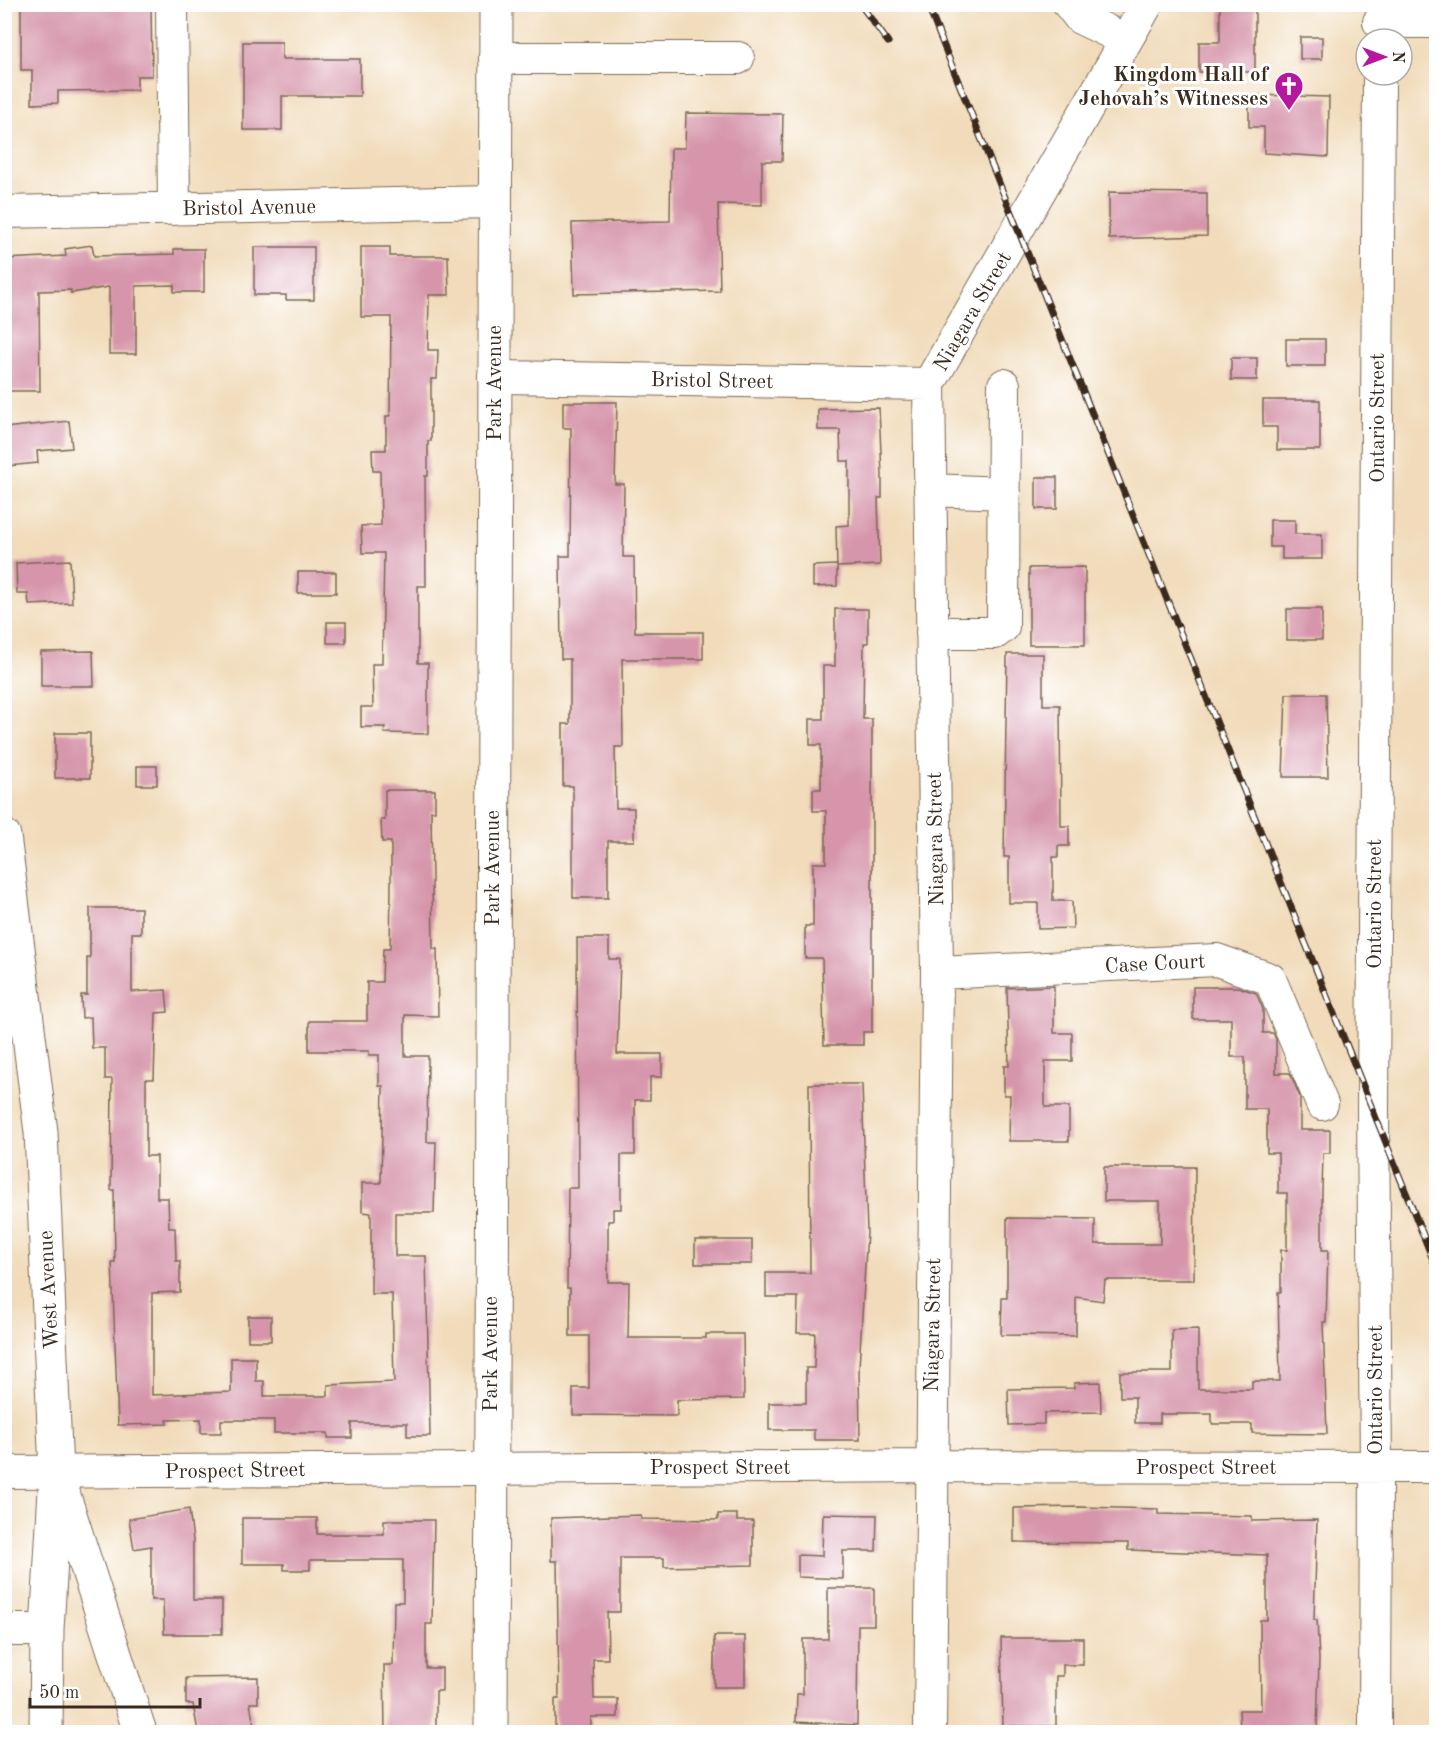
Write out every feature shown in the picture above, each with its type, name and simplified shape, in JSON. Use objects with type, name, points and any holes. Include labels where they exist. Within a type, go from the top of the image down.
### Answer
[{"type":"main road","name":"Park Avenue","points":[[491,1732],[496,4]]},
{"type":"main road","name":"West Avenue","points":[[4,837],[40,1132],[56,1472],[140,1732]]},
{"type":"main road","points":[[46,1732],[47,1630],[56,1472]]},
{"type":"street","points":[[172,4],[174,209]]},
{"type":"street","points":[[1069,4],[1080,18],[1126,40]]},
{"type":"street","name":"Niagara Street","points":[[930,1732],[937,973],[929,384],[1147,4]]},
{"type":"street","points":[[1379,22],[1437,22]]},
{"type":"street","points":[[495,58],[738,58]]},
{"type":"street","name":"Ontario Street","points":[[1375,1732],[1376,1468],[1372,1109],[1379,87]]},
{"type":"street","name":"Bristol Avenue","points":[[4,212],[494,202]]},
{"type":"street","name":"Bristol Street","points":[[494,377],[929,384]]},
{"type":"street","points":[[932,633],[995,633],[1003,627],[1004,385]]},
{"type":"street","points":[[930,490],[1004,493]]},
{"type":"street","name":"Case Court","points":[[937,973],[1217,960],[1270,979],[1322,1104]]},
{"type":"street","name":"Prospect Street","points":[[4,1472],[931,1466],[1437,1467]]},
{"type":"street","points":[[4,1630],[47,1630]]},
{"type":"building","points":[[21,4],[151,4],[152,76],[137,76],[137,90],[58,91],[58,103],[32,104],[32,70],[21,70]]},
{"type":"building","points":[[1220,4],[1255,4],[1255,72],[1199,72],[1199,42],[1220,42]]},
{"type":"building","points":[[1300,37],[1322,37],[1322,59],[1300,59]]},
{"type":"building","points":[[243,42],[282,42],[282,59],[360,59],[360,96],[282,96],[282,130],[243,130]]},
{"type":"building","name":"Kingdom Hall of Jehovah’s Witnesses","points":[[1249,95],[1329,97],[1328,157],[1264,153],[1264,127],[1249,127]]},
{"type":"building","points":[[686,113],[783,114],[782,161],[762,161],[762,205],[718,204],[720,291],[574,294],[572,223],[670,221],[671,148],[685,148]]},
{"type":"building","points":[[1109,192],[1207,193],[1207,236],[1109,239]]},
{"type":"building","points":[[92,245],[94,256],[174,254],[174,249],[204,249],[204,292],[174,292],[174,285],[136,286],[136,354],[109,354],[109,287],[71,293],[71,290],[39,291],[40,391],[4,391],[4,259],[66,256],[65,249]]},
{"type":"building","points":[[254,247],[314,247],[314,300],[286,300],[286,295],[254,295]]},
{"type":"building","points":[[361,247],[390,247],[390,256],[448,256],[449,295],[429,295],[428,350],[438,350],[437,379],[431,379],[431,441],[428,441],[428,476],[425,476],[426,586],[418,586],[418,663],[428,663],[428,734],[384,733],[385,727],[361,727],[361,707],[373,707],[372,664],[382,664],[384,553],[362,553],[361,526],[381,525],[380,471],[373,471],[372,450],[386,450],[386,416],[390,416],[391,317],[361,317]]},
{"type":"building","points":[[1286,339],[1325,339],[1325,366],[1286,366]]},
{"type":"building","points":[[1231,358],[1257,358],[1257,380],[1231,380]]},
{"type":"building","points":[[1263,400],[1320,400],[1320,450],[1277,450],[1277,427],[1263,427]]},
{"type":"building","points":[[563,402],[617,402],[615,484],[624,484],[623,557],[634,557],[635,632],[703,632],[703,659],[622,659],[623,747],[615,747],[616,808],[634,808],[634,841],[608,841],[608,898],[573,898],[573,786],[563,786],[563,724],[570,724],[570,659],[561,659],[560,556],[570,556],[571,428],[563,428]]},
{"type":"building","points":[[879,408],[882,475],[882,498],[878,498],[880,565],[837,567],[836,526],[849,525],[849,461],[841,461],[840,430],[818,430],[818,409]]},
{"type":"building","points":[[69,421],[72,448],[37,451],[38,463],[8,466],[4,428]]},
{"type":"building","points":[[1036,477],[1057,477],[1057,509],[1036,509]]},
{"type":"building","points":[[1270,520],[1295,520],[1295,534],[1322,534],[1322,559],[1282,559],[1282,547],[1270,547]]},
{"type":"building","points":[[70,560],[72,603],[29,605],[28,594],[17,594],[16,563]]},
{"type":"building","points":[[837,565],[837,586],[813,587],[813,566]]},
{"type":"building","points":[[1085,567],[1085,645],[1029,645],[1029,568]]},
{"type":"building","points":[[298,572],[336,572],[336,593],[298,593]]},
{"type":"building","points":[[835,609],[868,609],[868,643],[864,643],[863,719],[872,719],[872,1032],[863,1032],[863,1045],[824,1045],[822,958],[805,958],[805,926],[813,926],[813,863],[826,863],[826,811],[813,811],[813,789],[821,789],[821,745],[810,745],[810,719],[823,719],[823,666],[835,666]]},
{"type":"building","points":[[1287,609],[1322,609],[1322,640],[1287,640]]},
{"type":"building","points":[[327,622],[346,622],[346,643],[327,643]]},
{"type":"building","points":[[93,651],[94,686],[41,686],[41,652]]},
{"type":"building","points":[[1007,654],[1043,654],[1043,705],[1060,705],[1061,826],[1069,826],[1069,846],[1058,846],[1058,857],[1053,857],[1053,901],[1072,901],[1073,928],[1038,929],[1038,903],[1009,903],[1009,857],[1004,857]]},
{"type":"building","points":[[1286,694],[1326,694],[1328,777],[1283,777]]},
{"type":"building","points":[[55,733],[90,733],[90,778],[55,778]]},
{"type":"building","points":[[137,766],[157,766],[157,785],[137,785]]},
{"type":"building","points":[[385,790],[435,790],[435,811],[431,811],[433,949],[437,949],[438,1016],[405,1015],[405,1056],[428,1056],[427,1142],[436,1142],[434,1213],[395,1213],[395,1256],[426,1256],[430,1436],[407,1436],[407,1423],[352,1423],[352,1438],[328,1438],[328,1433],[274,1433],[274,1420],[221,1420],[221,1433],[201,1433],[201,1419],[167,1420],[167,1424],[118,1425],[112,1262],[115,1262],[114,1190],[111,1190],[112,1079],[105,1079],[105,1048],[92,1048],[91,1017],[82,1018],[81,995],[87,995],[87,958],[90,958],[90,908],[141,908],[141,933],[132,933],[132,992],[166,990],[168,1012],[156,1013],[154,1079],[146,1079],[146,1156],[157,1156],[157,1198],[168,1198],[169,1228],[175,1228],[176,1261],[180,1261],[180,1292],[152,1293],[152,1395],[231,1392],[231,1358],[256,1358],[256,1381],[264,1381],[264,1396],[328,1396],[328,1385],[394,1382],[392,1294],[371,1294],[371,1213],[362,1212],[362,1183],[381,1183],[383,1086],[379,1086],[379,1055],[369,1055],[369,1051],[309,1051],[309,1021],[367,1021],[367,982],[382,982],[383,949],[390,949],[391,887],[391,842],[382,842],[381,820],[385,820]]},
{"type":"building","points":[[577,938],[609,938],[609,959],[620,959],[617,1054],[662,1054],[662,1077],[650,1077],[650,1100],[635,1100],[635,1155],[621,1155],[621,1209],[613,1209],[613,1221],[608,1221],[608,1282],[629,1282],[628,1338],[706,1338],[706,1334],[743,1334],[744,1399],[677,1400],[677,1416],[573,1415],[573,1388],[589,1388],[589,1336],[570,1336],[570,1288],[567,1288],[568,1188],[578,1188]]},
{"type":"building","points":[[1054,986],[1054,1033],[1072,1033],[1072,1061],[1045,1061],[1045,1107],[1069,1107],[1069,1141],[1009,1141],[1010,1095],[1004,1095],[1004,1066],[1009,1066],[1007,988]]},
{"type":"building","points":[[1193,987],[1238,987],[1256,993],[1263,1009],[1263,1033],[1273,1033],[1276,1039],[1276,1073],[1290,1073],[1300,1097],[1300,1130],[1330,1130],[1330,1153],[1323,1153],[1322,1193],[1322,1250],[1328,1250],[1326,1322],[1323,1322],[1327,1434],[1252,1433],[1252,1424],[1212,1424],[1212,1414],[1160,1414],[1160,1423],[1135,1423],[1135,1397],[1120,1397],[1120,1372],[1172,1372],[1172,1330],[1198,1329],[1198,1389],[1252,1389],[1252,1381],[1280,1381],[1278,1292],[1281,1292],[1281,1250],[1287,1250],[1287,1193],[1278,1193],[1278,1153],[1267,1153],[1267,1109],[1245,1109],[1245,1057],[1231,1057],[1231,1019],[1193,1019]]},
{"type":"building","points":[[809,1084],[862,1084],[867,1232],[859,1368],[860,1440],[814,1440],[814,1430],[769,1430],[769,1403],[806,1403],[806,1368],[814,1368],[815,1333],[797,1333],[798,1297],[766,1297],[766,1273],[810,1273]]},
{"type":"building","points":[[1104,1167],[1195,1167],[1194,1280],[1105,1280],[1103,1301],[1076,1297],[1076,1336],[1001,1335],[1002,1298],[1007,1298],[1007,1218],[1095,1219],[1095,1244],[1160,1244],[1160,1201],[1104,1201]]},
{"type":"building","points":[[695,1240],[752,1240],[752,1264],[695,1264]]},
{"type":"building","points":[[248,1316],[271,1316],[271,1341],[248,1341]]},
{"type":"building","points":[[1100,1382],[1101,1412],[1044,1413],[1044,1424],[1009,1425],[1008,1389],[1074,1388],[1074,1383]]},
{"type":"building","points":[[1014,1508],[1158,1509],[1158,1514],[1252,1516],[1252,1521],[1317,1520],[1314,1620],[1317,1620],[1319,1659],[1317,1732],[1240,1732],[1239,1710],[1261,1710],[1260,1620],[1267,1620],[1267,1555],[1128,1550],[1128,1543],[1014,1542]]},
{"type":"building","points":[[189,1509],[193,1540],[193,1600],[222,1600],[222,1634],[164,1634],[163,1600],[151,1600],[151,1546],[134,1549],[129,1519]]},
{"type":"building","points":[[718,1514],[737,1514],[737,1521],[753,1521],[753,1565],[664,1567],[664,1558],[620,1558],[620,1612],[607,1612],[608,1659],[593,1659],[594,1699],[618,1699],[618,1717],[591,1717],[591,1729],[555,1729],[555,1699],[559,1699],[557,1561],[551,1561],[551,1518],[641,1515],[641,1519],[718,1520]]},
{"type":"building","points":[[823,1514],[877,1515],[876,1551],[843,1551],[843,1579],[798,1577],[798,1555],[822,1556]]},
{"type":"building","points":[[242,1518],[317,1518],[317,1534],[384,1534],[384,1520],[434,1520],[432,1624],[426,1624],[426,1668],[442,1668],[442,1691],[436,1691],[436,1732],[385,1732],[384,1665],[393,1665],[394,1602],[403,1602],[403,1560],[310,1560],[310,1570],[284,1570],[284,1564],[242,1564]]},
{"type":"building","points":[[828,1588],[874,1588],[874,1625],[858,1625],[857,1725],[796,1722],[797,1694],[803,1694],[803,1639],[828,1639]]},
{"type":"building","points":[[714,1636],[745,1636],[745,1687],[714,1687]]},
{"type":"building","points":[[1001,1638],[1083,1638],[1083,1665],[1063,1665],[1063,1676],[1056,1676],[1056,1726],[1003,1726]]},
{"type":"building","points":[[258,1677],[258,1703],[250,1703],[255,1732],[198,1732],[193,1704],[186,1704],[186,1678]]},
{"type":"railway","points":[[860,4],[888,42]]},
{"type":"railway","points":[[927,4],[1436,1267]]},
{"type":"place","name":"Kingdom Hall of Jehovah’s Witnesses","points":[[1289,112]]}]
